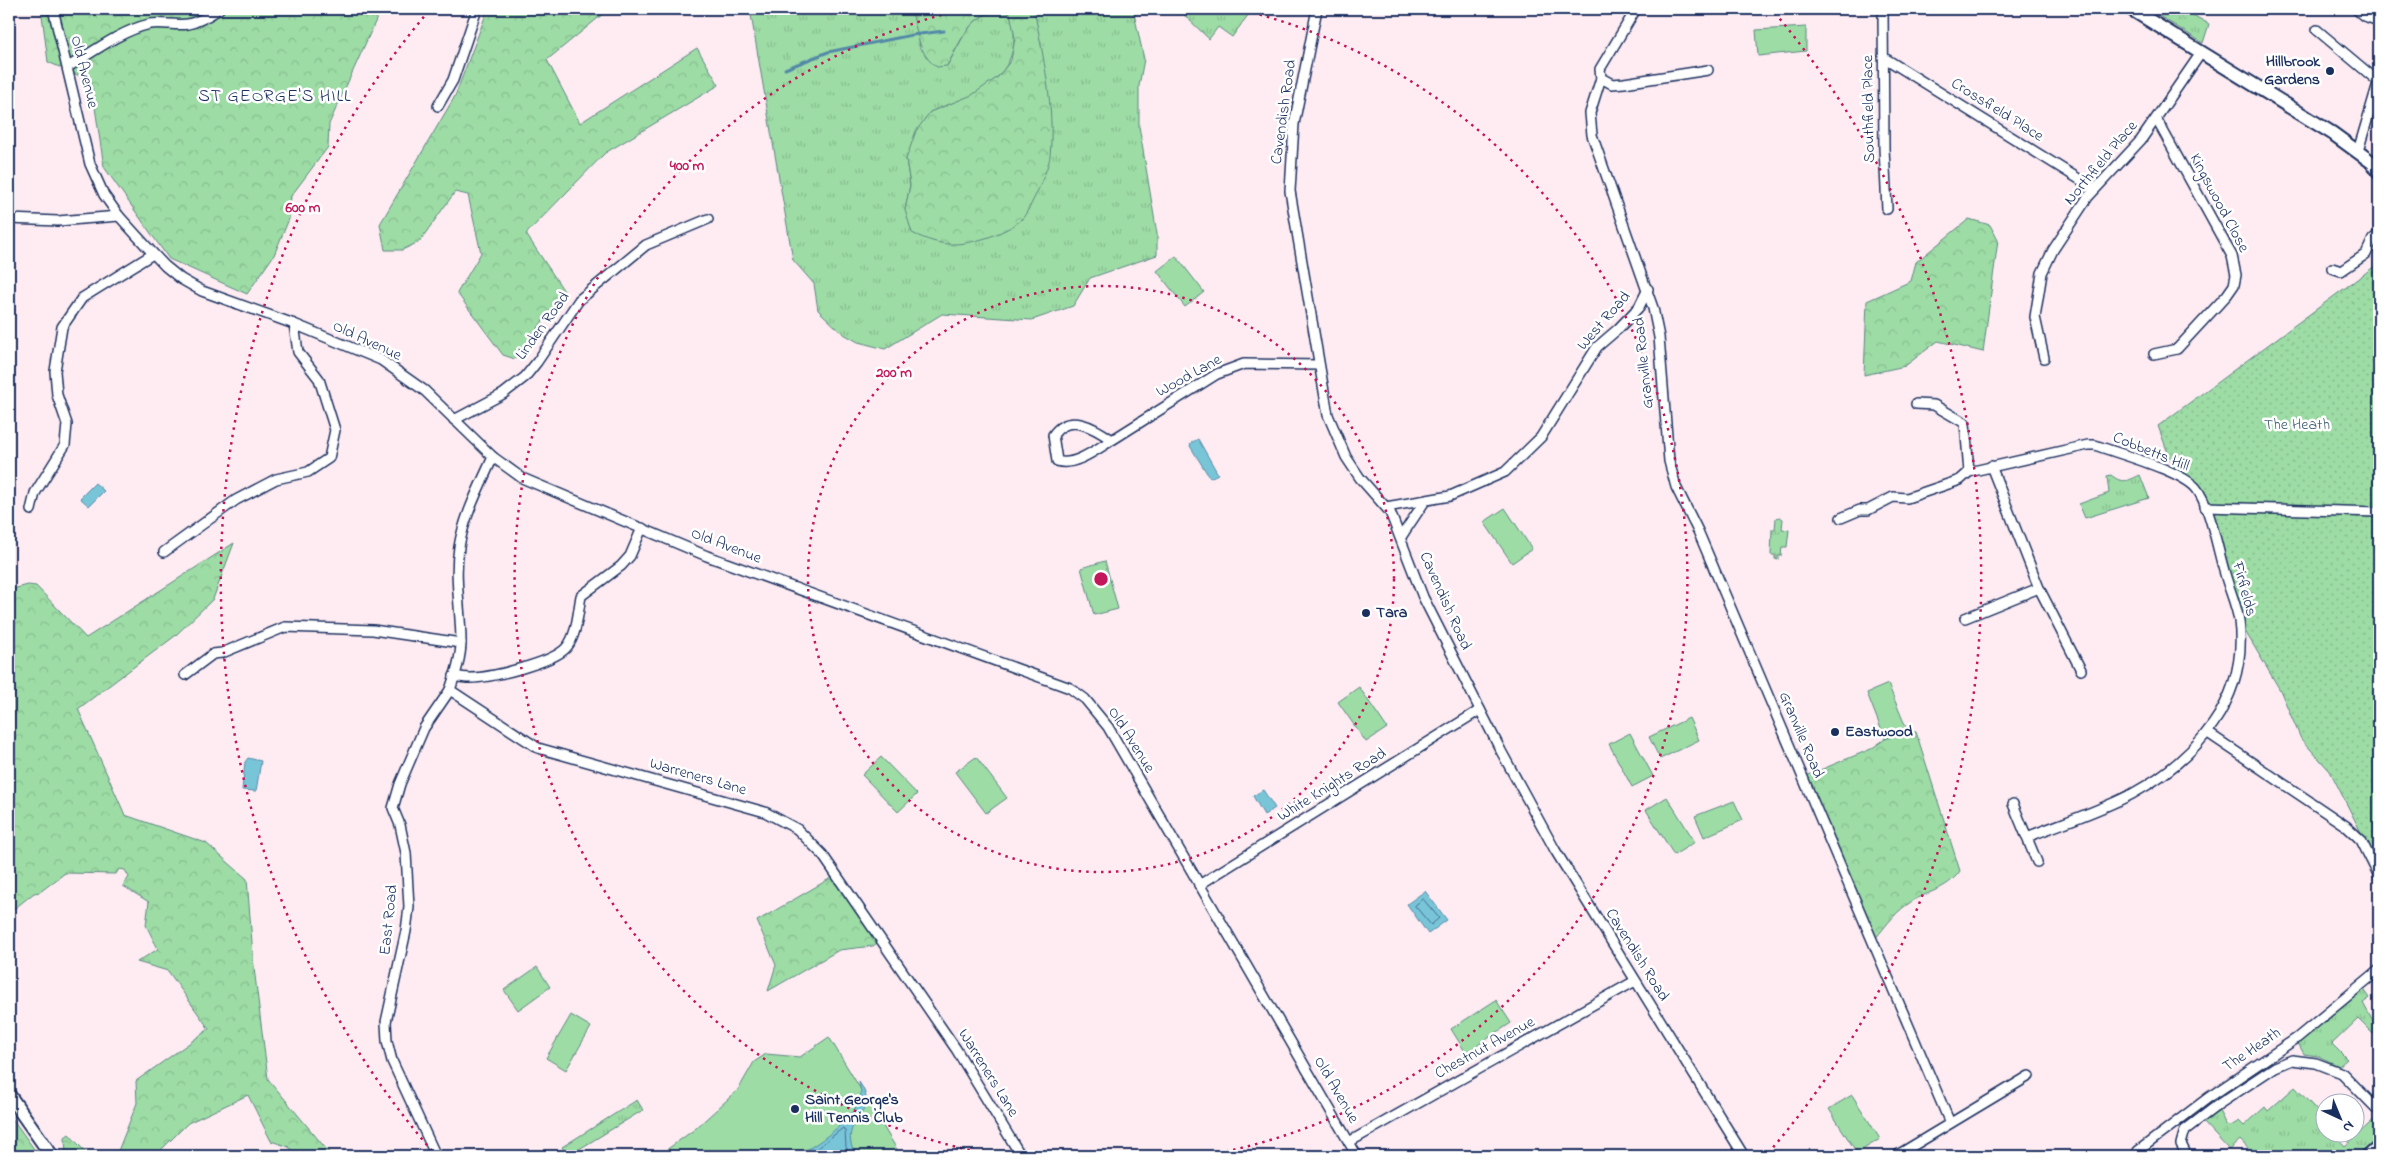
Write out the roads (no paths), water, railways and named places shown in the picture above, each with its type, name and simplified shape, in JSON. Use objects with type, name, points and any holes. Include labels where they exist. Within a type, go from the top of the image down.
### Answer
[{"type":"main road","points":[[2134,10],[2324,128],[2358,151],[2373,163],[2379,172]]},
{"type":"main road","points":[[9,1095],[52,1156]]},
{"type":"main road","points":[[2368,1156],[2379,1146]]},
{"type":"street","name":"Old Avenue","points":[[53,9],[90,164],[104,195],[119,216],[153,254],[175,274],[202,291],[294,324],[381,360],[425,391],[493,458],[522,478],[716,559],[1070,688],[1085,699],[1108,727],[1357,1156]]},
{"type":"street","points":[[68,67],[126,32],[150,24],[170,22],[187,24],[219,9]]},
{"type":"street","points":[[438,106],[453,80],[477,9]]},
{"type":"street","name":"Cavendish Road","points":[[1316,9],[1294,124],[1290,191],[1328,415],[1335,435],[1353,469],[1386,507],[1401,537],[1423,598],[1555,850],[1744,1156]]},
{"type":"street","name":"West Road","points":[[1386,507],[1450,496],[1487,482],[1505,472],[1541,437],[1597,347],[1640,307],[1648,289],[1599,161],[1592,135],[1590,113],[1601,78],[1600,69],[1636,9]]},
{"type":"street","name":"Southfield Place","points":[[1883,9],[1887,209]]},
{"type":"street","points":[[2356,9],[2364,16],[2379,21]]},
{"type":"street","points":[[2317,30],[2379,81],[2377,98],[2358,151]]},
{"type":"street","name":"Northfield Place","points":[[2044,358],[2035,317],[2042,273],[2053,250],[2095,189],[2123,162],[2156,120],[2201,53]]},
{"type":"street","name":"Crossfield Place","points":[[1883,57],[2095,189]]},
{"type":"street","points":[[1601,78],[1612,84],[1708,70]]},
{"type":"street","name":"Kingswood Close","points":[[2154,354],[2176,349],[2227,296],[2234,285],[2236,275],[2232,256],[2156,120]]},
{"type":"street","points":[[9,218],[58,221],[119,216]]},
{"type":"street","name":"Linden Road","points":[[454,420],[503,394],[525,377],[579,300],[646,246],[708,219]]},
{"type":"street","points":[[2332,268],[2341,271],[2366,254],[2373,239],[2379,234]]},
{"type":"street","points":[[30,510],[35,493],[65,444],[67,424],[57,395],[55,371],[62,327],[82,298],[153,254]]},
{"type":"street","name":"Granville Road","points":[[1648,289],[1659,337],[1668,461],[1676,487],[1698,531],[1950,1123]]},
{"type":"street","points":[[164,552],[236,500],[276,479],[308,472],[329,458],[335,430],[319,378],[298,352],[294,324]]},
{"type":"street","name":"Wood Lane","points":[[1112,440],[1088,424],[1063,426],[1054,435],[1056,461],[1062,463],[1083,457],[1112,440],[1217,374],[1244,364],[1319,365]]},
{"type":"street","points":[[1926,394],[1921,404],[1934,405],[1965,423],[1969,472]]},
{"type":"street","name":"Cobbetts Hill","points":[[1841,518],[1860,510],[1868,510],[1893,497],[1907,498],[1960,480],[1969,472],[2095,445],[2180,477],[2196,488],[2205,507]]},
{"type":"street","points":[[450,690],[461,643],[457,586],[459,546],[469,512],[493,458]]},
{"type":"street","points":[[1991,466],[2039,588],[2080,670]]},
{"type":"street","points":[[1401,537],[1425,501]]},
{"type":"street","points":[[2205,507],[2379,512]]},
{"type":"street","name":"Firfields","points":[[2027,836],[2131,795],[2178,764],[2208,733],[2222,712],[2233,688],[2239,653],[2239,621],[2205,507]]},
{"type":"street","points":[[454,676],[469,678],[517,669],[540,662],[565,649],[572,638],[581,596],[621,566],[630,556],[642,528]]},
{"type":"street","points":[[1965,618],[2039,588]]},
{"type":"street","points":[[185,675],[213,654],[285,627],[373,630],[461,643]]},
{"type":"street","name":"East Road","points":[[436,1156],[392,1061],[387,1042],[386,1022],[406,931],[409,907],[406,853],[400,825],[393,808],[400,784],[424,728],[450,690]]},
{"type":"street","name":"Warreners Lane","points":[[450,690],[538,748],[765,812],[797,829],[822,854],[880,941],[925,1002],[972,1074],[1021,1156]]},
{"type":"street","name":"White Knights Road","points":[[1199,884],[1480,710]]},
{"type":"street","points":[[2208,733],[2331,815],[2361,840],[2379,876]]},
{"type":"street","points":[[2014,804],[2037,862]]},
{"type":"street","name":"The Heath","points":[[2138,1151],[2208,1098],[2296,1038],[2379,970]]},
{"type":"street","name":"Chestnut Avenue","points":[[1349,1142],[1635,981]]},
{"type":"street","points":[[2187,1156],[2181,1144],[2185,1130],[2219,1104],[2275,1067],[2292,1060],[2316,1063],[2342,1073],[2379,1111]]},
{"type":"street","points":[[1896,1156],[2029,1076]]},
{"type":"water","points":[[1198,439],[1218,474],[1210,478],[1190,446],[1191,443]]},
{"type":"water","points":[[95,483],[104,491],[89,506],[80,498]]},
{"type":"water","points":[[248,758],[261,761],[256,791],[242,790],[245,762]]},
{"type":"water","points":[[1263,790],[1275,808],[1264,815],[1253,796]]},
{"type":"water","points":[[1425,891],[1447,920],[1428,934],[1407,904]]},
{"type":"water","points":[[859,1082],[865,1093],[866,1102],[851,1133],[851,1143],[856,1156],[795,1156],[833,1132],[850,1115],[861,1096]]},
{"type":"waterway","points":[[785,69],[828,52],[912,35],[944,31]]},
{"type":"place","name":"Hillbrook Gardens","points":[[2330,71]]},
{"type":"place","name":"Tara","points":[[1366,613]]},
{"type":"place","name":"Eastwood","points":[[1835,732]]},
{"type":"place","name":"Saint George's Hill Tennis Club","points":[[795,1109]]},
{"type":"district","name":"ST GEORGE'S HILL","points":[[275,97]]}]
